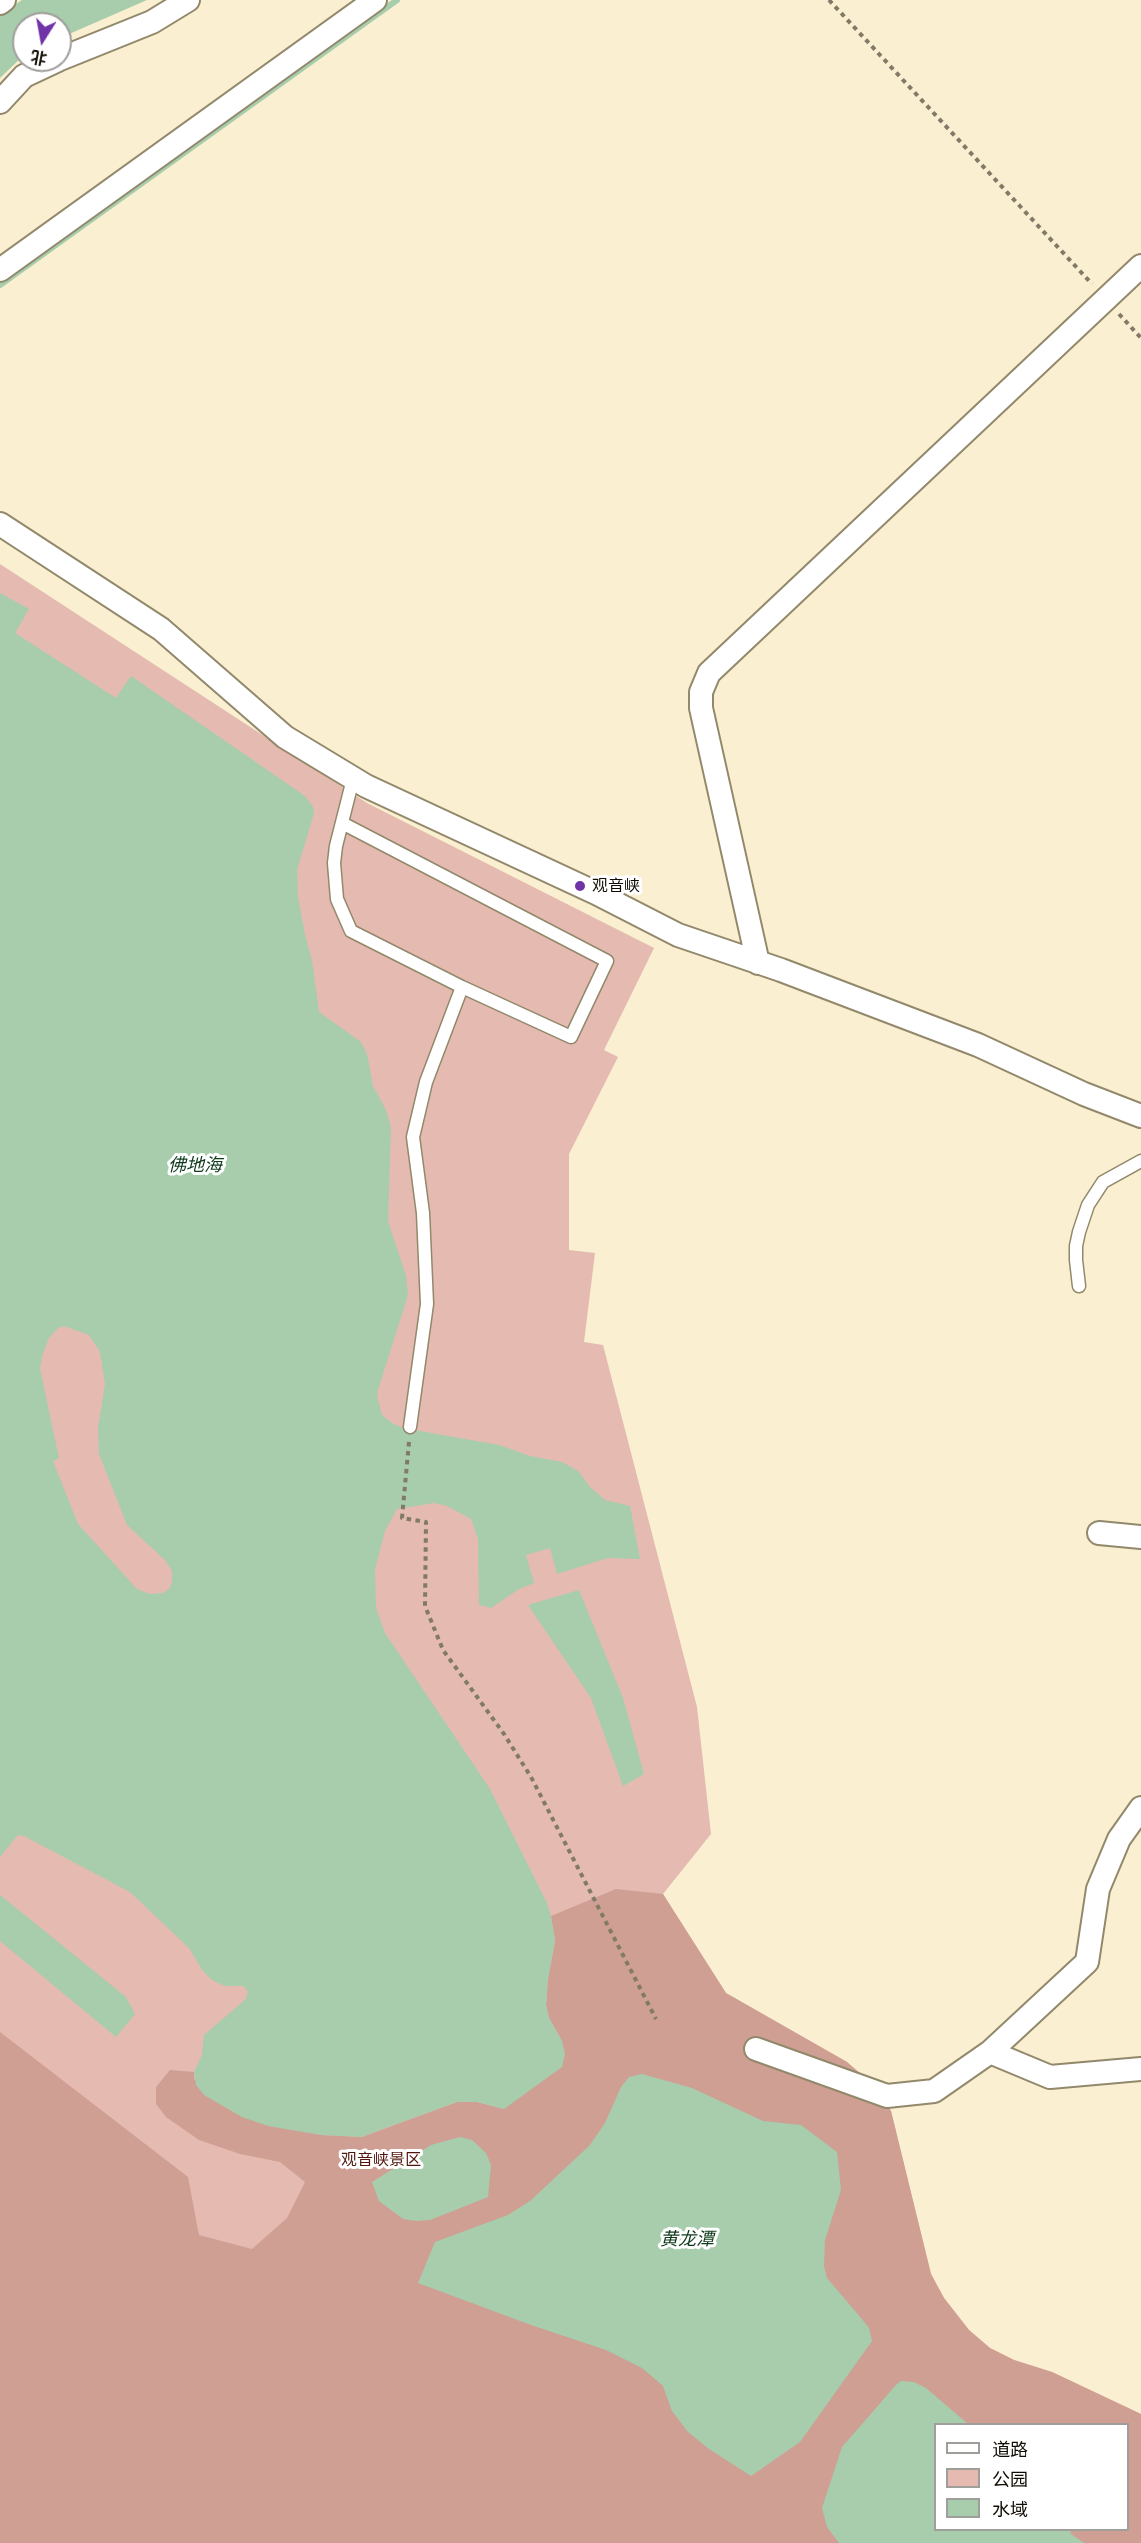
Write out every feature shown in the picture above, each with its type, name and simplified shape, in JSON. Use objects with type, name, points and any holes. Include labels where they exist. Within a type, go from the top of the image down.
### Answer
[{"type":"street","points":[[0,3],[4,0]]},
{"type":"street","points":[[72,55],[152,22],[188,0]]},
{"type":"street","points":[[0,270],[375,0]]},
{"type":"street","points":[[0,102],[24,76],[33,72]]},
{"type":"street","points":[[758,963],[701,708],[701,692],[709,673],[1141,266]]},
{"type":"street","points":[[0,524],[161,629],[285,737],[353,778],[596,893],[678,935],[978,1045],[1084,1095],[1141,1116]]},
{"type":"street","points":[[1099,1533],[1141,1537]]},
{"type":"street","points":[[756,2049],[887,2096],[934,2091],[990,2052],[1087,1962],[1098,1890],[1119,1839],[1141,1808]]},
{"type":"street","points":[[990,2052],[1050,2077],[1141,2069]]},
{"type":"lane","points":[[342,824],[607,961],[571,1037],[462,987],[351,931],[339,907],[334,881],[335,855],[342,824],[353,778]]},
{"type":"lane","points":[[410,1427],[428,1304],[423,1213],[413,1137],[426,1082],[462,987]]},
{"type":"lane","points":[[1079,1286],[1076,1246],[1078,1232],[1088,1205],[1103,1182],[1141,1161]]},
{"type":"path","points":[[829,0],[1141,338]]},
{"type":"path","points":[[410,1427],[402,1518],[426,1522],[425,1606],[443,1650],[504,1734],[531,1777],[656,2019]]},
{"type":"green space","name":"观音峡景区","points":[[0,564],[367,803],[654,948],[604,1050],[618,1057],[569,1154],[569,1250],[595,1253],[584,1342],[603,1345],[697,1707],[711,1834],[663,1894],[726,1993],[847,2062],[891,2111],[931,2274],[944,2298],[969,2330],[990,2348],[1014,2360],[1052,2372],[1141,2414],[1141,2543],[0,2543]]},
{"type":"green space","points":[[616,1889],[663,1894],[726,1993],[847,2062],[867,2079],[891,2111],[931,2274],[944,2298],[969,2330],[990,2348],[1014,2360],[1052,2372],[1141,2414],[1141,2543],[0,2543],[0,2032],[188,2177],[199,2235],[252,2249],[287,2218],[305,2182],[280,2162],[240,2154],[199,2140],[166,2117],[156,2104],[156,2087],[170,2070],[194,2072],[194,2079],[295,2129],[321,2135],[362,2137],[457,2102],[477,2102],[504,2109],[562,2041],[549,2018],[546,2005],[555,1941],[551,1916]]},
{"type":"water","points":[[22,0],[147,0],[72,33],[72,12],[12,12],[12,66],[0,78],[0,14]]},
{"type":"water","name":"佛地海","points":[[0,593],[29,609],[15,633],[116,698],[131,676],[305,796],[313,807],[314,813],[297,870],[298,897],[312,960],[319,1012],[361,1042],[367,1054],[373,1086],[386,1110],[391,1128],[388,1221],[406,1276],[408,1295],[378,1390],[377,1396],[382,1415],[403,1428],[499,1445],[530,1456],[562,1462],[578,1471],[590,1487],[605,1500],[630,1506],[640,1559],[608,1558],[557,1574],[550,1548],[526,1555],[534,1583],[519,1589],[491,1608],[479,1605],[478,1539],[471,1519],[447,1506],[434,1503],[397,1509],[385,1531],[375,1569],[376,1608],[385,1633],[490,1789],[547,1903],[551,1916],[555,1941],[546,2005],[549,2018],[562,2041],[565,2054],[562,2067],[504,2109],[477,2102],[457,2102],[361,2137],[321,2135],[268,2126],[242,2117],[204,2095],[196,2085],[194,2072],[202,2055],[204,2035],[246,1999],[248,1992],[244,1986],[225,1986],[212,1980],[203,1971],[189,1948],[130,1892],[24,1836],[18,1835],[0,1857]],"holes":[[[64,1326],[89,1335],[100,1352],[105,1384],[98,1428],[99,1454],[127,1525],[165,1560],[172,1571],[172,1583],[163,1593],[150,1594],[137,1589],[78,1524],[53,1461],[59,1458],[40,1369],[42,1356],[49,1338],[58,1328]]]},
{"type":"water","points":[[579,1590],[623,1698],[644,1774],[623,1786],[591,1698],[528,1605]]},
{"type":"water","points":[[0,1895],[126,1997],[135,2014],[116,2037],[0,1941]]},
{"type":"water","name":"黄龙潭","points":[[642,2074],[692,2088],[763,2121],[801,2125],[837,2152],[841,2190],[825,2240],[824,2266],[827,2278],[869,2328],[872,2341],[800,2442],[751,2476],[709,2449],[688,2432],[672,2411],[663,2386],[642,2368],[606,2350],[418,2283],[435,2242],[508,2215],[530,2201],[590,2145],[605,2123],[621,2087],[629,2077]]},
{"type":"water","points":[[460,2137],[472,2140],[486,2153],[491,2165],[488,2197],[430,2220],[416,2221],[403,2219],[379,2201],[372,2182],[431,2145]]},
{"type":"water","points":[[901,2381],[914,2382],[926,2388],[967,2423],[934,2423],[934,2531],[1070,2531],[1084,2543],[839,2543],[827,2527],[822,2508],[842,2447]]},
{"type":"waterway","points":[[0,285],[397,0]]},
{"type":"place","name":"观音峡","points":[[580,886]]}]
